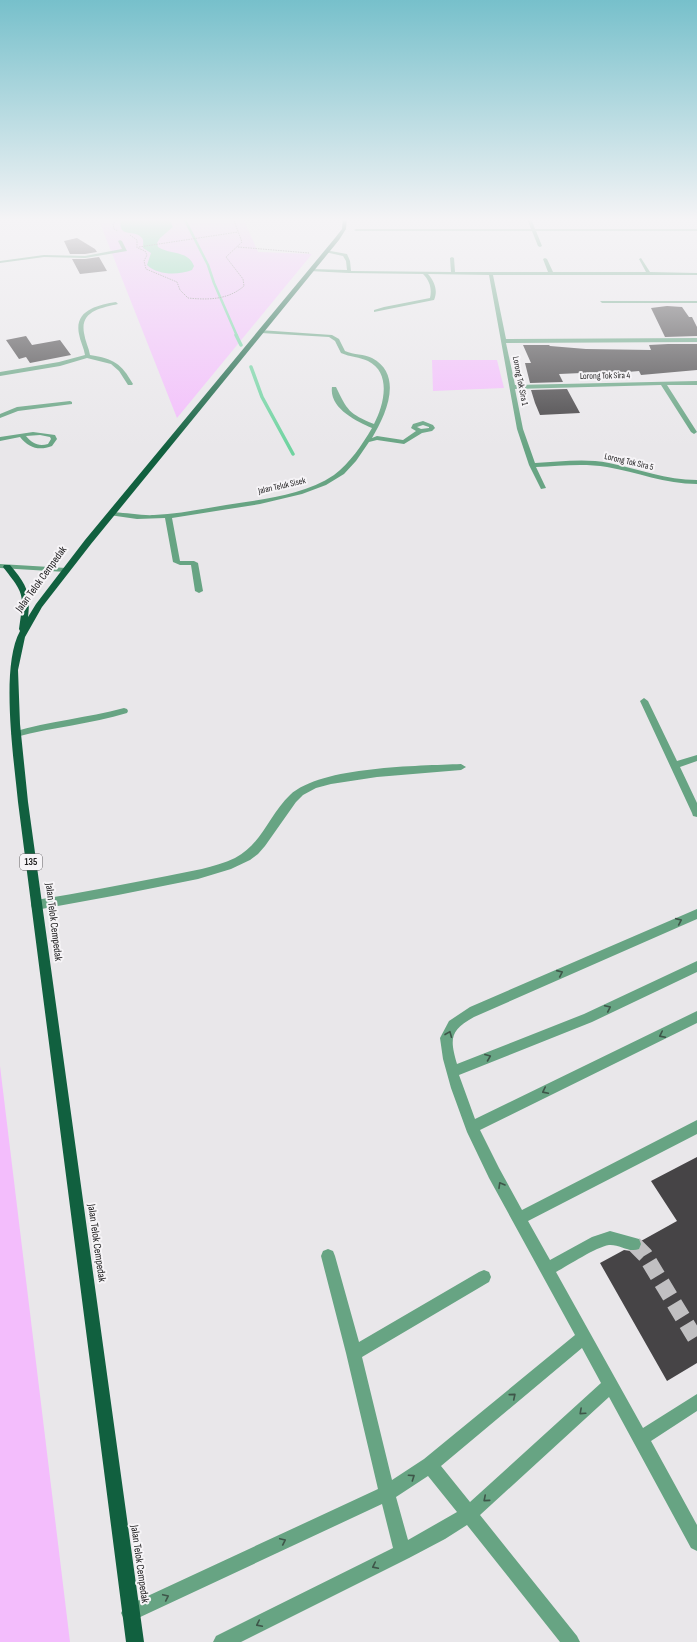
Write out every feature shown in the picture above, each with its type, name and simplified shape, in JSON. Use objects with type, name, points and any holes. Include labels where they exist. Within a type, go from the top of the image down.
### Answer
[{"type":"main road","name":"Jalan Telok Cempedak","points":[[135,1642],[130,1614],[36,905],[16,734],[14,670],[22,637],[39,606],[111,514],[291,295]]},
{"type":"main road","points":[[4,566],[24,585],[26,594],[22,637]]},
{"type":"street","points":[[376,311],[384,308],[432,299],[434,295]]},
{"type":"street","name":"Lorong Tok Sira 1","points":[[495,295],[520,428],[532,465],[543,488]]},
{"type":"street","points":[[602,302],[697,302]]},
{"type":"street","points":[[87,356],[88,354],[80,331],[83,317],[91,309],[116,303]]},
{"type":"street","name":"Jalan Teluk Sisek","points":[[111,514],[138,517],[168,516],[249,503],[312,488],[337,476],[360,452],[384,412],[386,403],[387,395],[384,375],[376,363],[343,352],[336,340],[330,336],[261,331]]},
{"type":"street","points":[[504,341],[697,340]]},
{"type":"street","points":[[0,374],[80,360],[87,356],[104,359],[119,365],[130,384]]},
{"type":"street","name":"Lorong Tok Sira 4","points":[[512,387],[697,383]]},
{"type":"street","points":[[663,384],[694,432]]},
{"type":"street","points":[[334,388],[339,403],[347,414],[375,427]]},
{"type":"street","points":[[0,416],[17,409],[70,403]]},
{"type":"street","points":[[367,441],[377,438],[404,442],[420,431]]},
{"type":"street","points":[[0,439],[22,435]]},
{"type":"street","name":"Lorong Tok Sira 5","points":[[532,465],[592,463],[609,465],[674,481],[697,482]]},
{"type":"street","points":[[168,516],[177,562],[180,564],[194,563],[199,591]]},
{"type":"street","points":[[4,566],[66,570]]},
{"type":"street","points":[[644,701],[697,813]]},
{"type":"street","points":[[16,734],[40,727],[104,717],[124,711]]},
{"type":"street","points":[[674,764],[697,758]]},
{"type":"street","points":[[36,905],[140,886],[204,872],[228,865],[247,857],[258,846],[286,806],[300,792],[321,783],[347,778],[461,767]]},
{"type":"street","points":[[697,914],[481,1007],[460,1018],[452,1026],[446,1038],[452,1072],[472,1127],[494,1173],[697,1542]]},
{"type":"street","points":[[452,1072],[588,1018],[697,966]]},
{"type":"street","points":[[472,1127],[697,1017]]},
{"type":"street","points":[[520,1218],[697,1127]]},
{"type":"street","points":[[547,1269],[597,1242],[610,1238],[634,1244]]},
{"type":"street","points":[[328,1256],[354,1353],[387,1493],[403,1552]]},
{"type":"street","points":[[354,1353],[484,1277]]},
{"type":"street","points":[[130,1614],[387,1493],[430,1465],[584,1337]]},
{"type":"street","points":[[222,1642],[403,1552],[439,1533],[469,1514],[611,1386]]},
{"type":"street","points":[[640,1439],[697,1402]]},
{"type":"street","points":[[430,1465],[571,1642]]},
{"type":"path","points":[[185,295],[188,298],[216,298],[232,295]]},
{"type":"shaded area","points":[[128,295],[279,295],[177,418]]},
{"type":"shaded area","points":[[432,360],[497,360],[504,388],[433,391]]},
{"type":"shaded area","points":[[0,1066],[70,1642],[0,1642]]},
{"type":"building","points":[[667,306],[682,307],[689,317],[692,317],[697,327],[697,336],[665,337],[651,308]]},
{"type":"building","points":[[26,336],[32,345],[60,340],[71,355],[30,363],[26,357],[19,359],[6,340]]},
{"type":"building","points":[[697,344],[697,370],[641,375],[639,371],[605,374],[604,372],[559,374],[563,382],[530,383],[525,363],[531,363],[523,345],[549,345],[586,349],[651,350],[649,345]]},
{"type":"building","points":[[567,389],[580,413],[540,415],[531,390]]},
{"type":"building","points":[[697,1157],[697,1363],[667,1381],[600,1263],[624,1250],[639,1250],[642,1245],[641,1241],[677,1221],[651,1181]]},
{"type":"waterway","points":[[219,295],[237,336]]},
{"type":"waterway","points":[[236,335],[241,345]]},
{"type":"waterway","points":[[251,367],[262,397],[293,454]]},
{"type":"tunnel","points":[[634,1244],[645,1255],[697,1341]]}]
